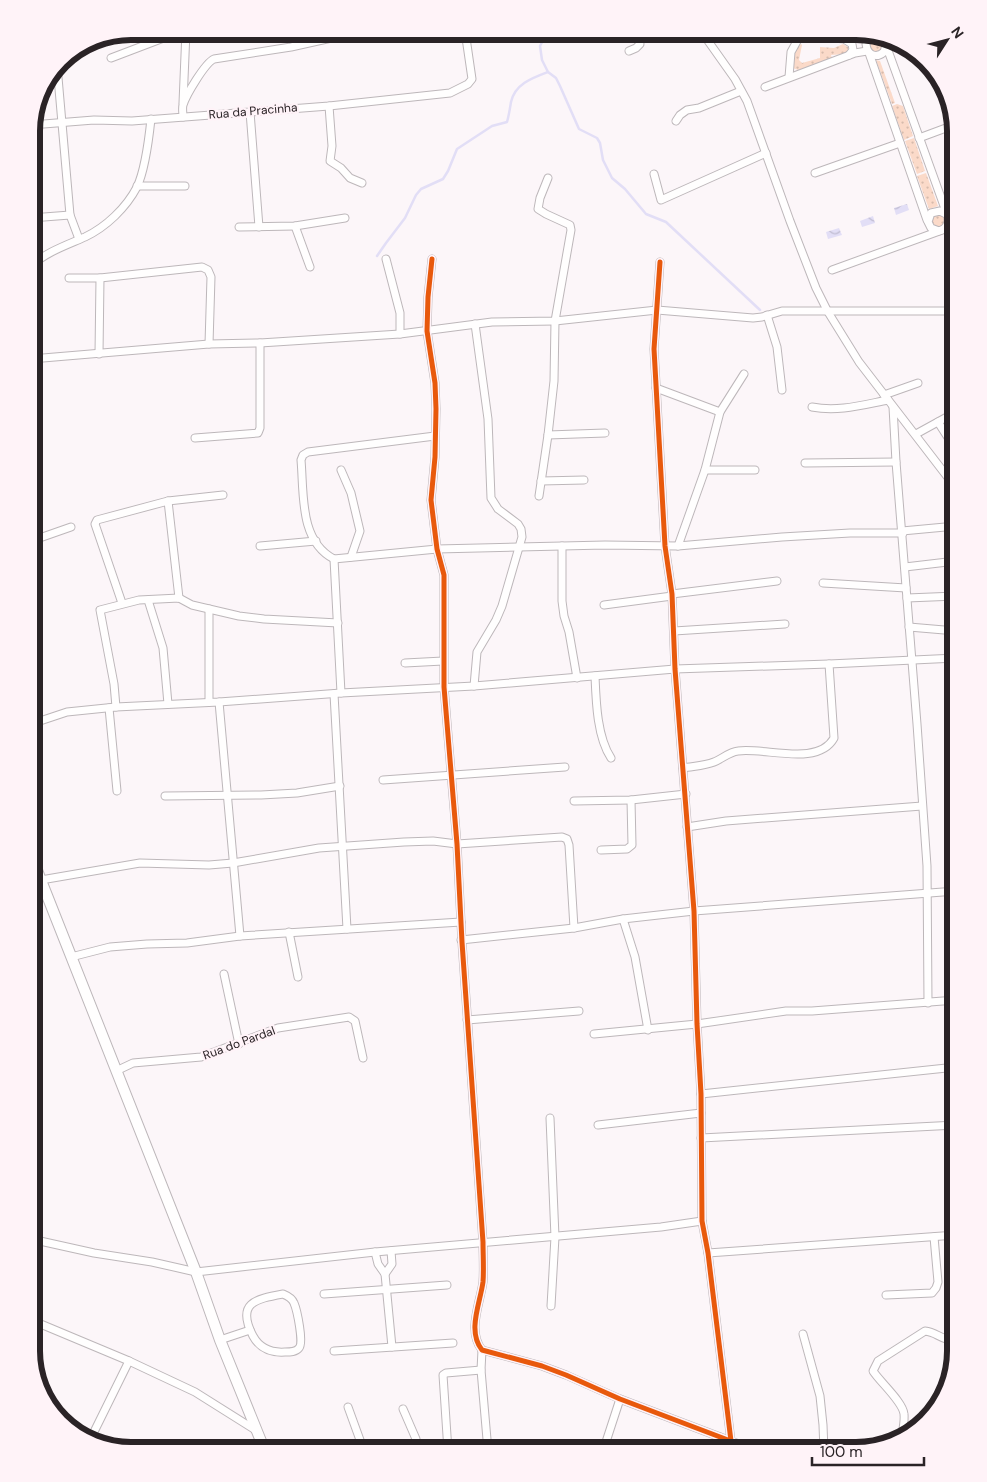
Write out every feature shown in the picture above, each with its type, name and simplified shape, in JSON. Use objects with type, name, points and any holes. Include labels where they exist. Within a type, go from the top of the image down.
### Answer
[{"type":"main road","points":[[40,875],[196,1272],[220,1340],[262,1442]]},
{"type":"street","points":[[111,58],[158,40]]},
{"type":"street","points":[[183,117],[186,40]]},
{"type":"street","points":[[183,105],[206,65],[214,59],[322,40]]},
{"type":"street","name":"Rua da Pracinha","points":[[40,124],[183,117],[329,106],[450,93],[464,87],[471,81],[472,76],[466,40]]},
{"type":"street","points":[[629,51],[640,44],[640,40]]},
{"type":"street","points":[[707,40],[735,79],[751,111],[806,262],[828,312],[886,398],[947,472]]},
{"type":"street","points":[[789,77],[791,52],[798,40]]},
{"type":"street","points":[[846,40],[850,42],[853,48],[852,53],[847,56]]},
{"type":"street","points":[[848,40],[861,43],[865,41]]},
{"type":"street","points":[[870,41],[868,52],[929,224],[936,231],[942,230],[947,224]]},
{"type":"street","points":[[765,87],[847,56],[868,52],[879,56],[884,52],[885,45]]},
{"type":"street","points":[[887,46],[947,216]]},
{"type":"street","points":[[57,77],[70,215],[79,240]]},
{"type":"street","points":[[676,121],[687,110],[699,108],[741,91]]},
{"type":"street","points":[[329,106],[332,146],[330,161],[341,168],[350,178],[362,183]]},
{"type":"street","points":[[250,112],[259,227]]},
{"type":"street","points":[[40,260],[96,231],[110,221],[124,205],[137,186],[148,148],[151,119]]},
{"type":"street","points":[[918,138],[947,128]]},
{"type":"street","points":[[815,173],[900,143]]},
{"type":"street","points":[[654,174],[661,200],[766,153]]},
{"type":"street","points":[[538,496],[554,381],[555,321],[571,230],[570,225],[538,209],[548,178]]},
{"type":"street","points":[[137,186],[185,186]]},
{"type":"street","points":[[924,236],[928,233],[929,216],[934,211],[940,211],[947,216]]},
{"type":"street","points":[[40,217],[70,215]]},
{"type":"street","points":[[239,228],[295,226],[345,218]]},
{"type":"street","points":[[295,226],[310,267]]},
{"type":"street","points":[[832,270],[947,228]]},
{"type":"street","points":[[432,259],[427,332],[435,383],[435,457],[431,500],[437,549],[444,575],[444,687],[483,1242],[483,1280],[474,1334],[482,1350],[481,1370],[487,1442]]},
{"type":"street","points":[[386,260],[400,313],[400,334]]},
{"type":"street","points":[[482,1350],[542,1366],[620,1399],[730,1441],[708,1253],[702,1221],[701,1094],[694,911],[675,669],[672,595],[665,546],[654,349],[660,262]]},
{"type":"street","points":[[69,278],[100,278],[202,267],[208,270],[211,277],[209,344]]},
{"type":"street","points":[[100,278],[100,354]]},
{"type":"street","points":[[40,358],[209,344],[260,343],[427,332],[492,322],[555,321],[657,310],[740,318],[762,317],[782,311],[947,311]]},
{"type":"street","points":[[767,315],[778,347],[782,390]]},
{"type":"street","points":[[474,686],[477,652],[502,606],[522,536],[518,524],[504,515],[495,506],[491,498],[488,419],[476,324]]},
{"type":"street","points":[[195,438],[258,433],[260,428],[260,343]]},
{"type":"street","points":[[678,546],[705,470],[720,412],[744,374]]},
{"type":"street","points":[[812,407],[840,410],[886,398],[918,382]]},
{"type":"street","points":[[656,388],[720,412]]},
{"type":"street","points":[[894,407],[896,462],[918,724],[927,893],[928,1003]]},
{"type":"street","points":[[916,434],[947,417]]},
{"type":"street","points":[[938,422],[947,436]]},
{"type":"street","points":[[548,435],[605,433]]},
{"type":"street","points":[[435,436],[303,454],[301,460],[305,512],[311,534],[327,555],[334,559],[437,549],[678,546],[807,536],[902,532],[947,527]]},
{"type":"street","points":[[805,463],[896,462]]},
{"type":"street","points":[[341,470],[350,493],[360,531],[351,557]]},
{"type":"street","points":[[705,470],[755,470]]},
{"type":"street","points":[[541,481],[584,480]]},
{"type":"street","points":[[122,603],[95,524],[97,520],[168,500],[223,496]]},
{"type":"street","points":[[168,500],[179,598]]},
{"type":"street","points":[[40,538],[71,527]]},
{"type":"street","points":[[260,546],[316,542]]},
{"type":"street","points":[[562,546],[563,608],[577,678]]},
{"type":"street","points":[[334,559],[338,623],[337,693],[342,847],[347,929]]},
{"type":"street","points":[[905,567],[947,562]]},
{"type":"street","points":[[604,605],[778,581]]},
{"type":"street","points":[[824,583],[906,588]]},
{"type":"street","points":[[907,598],[947,596]]},
{"type":"street","points":[[116,791],[112,708],[114,684],[100,610],[122,603],[179,598],[192,605],[264,619],[338,623]]},
{"type":"street","points":[[148,600],[163,648],[168,704]]},
{"type":"street","points":[[209,609],[209,702]]},
{"type":"street","points":[[674,631],[785,624]]},
{"type":"street","points":[[909,627],[947,630]]},
{"type":"street","points":[[40,721],[67,712],[112,708],[474,686],[675,669],[947,658]]},
{"type":"street","points":[[405,663],[443,660]]},
{"type":"street","points":[[683,768],[704,765],[738,751],[803,753],[822,750],[828,746],[834,738],[834,715],[829,664]]},
{"type":"street","points":[[595,676],[596,703],[601,730],[606,750],[611,758]]},
{"type":"street","points":[[219,702],[240,936]]},
{"type":"street","points":[[383,780],[564,767]]},
{"type":"street","points":[[165,796],[228,797],[297,793],[340,786]]},
{"type":"street","points":[[574,801],[631,800],[686,794]]},
{"type":"street","points":[[601,850],[627,849],[632,845],[631,800]]},
{"type":"street","points":[[687,827],[726,821],[922,806]]},
{"type":"street","points":[[42,880],[140,863],[209,865],[233,863],[291,852],[342,847],[433,841],[456,844],[554,836],[567,839],[569,845],[574,928]]},
{"type":"street","points":[[462,940],[574,928],[623,919],[694,911],[947,892]]},
{"type":"street","points":[[623,919],[635,957],[648,1030]]},
{"type":"street","points":[[71,957],[110,947],[187,943],[289,932],[461,922]]},
{"type":"street","points":[[289,932],[298,977]]},
{"type":"street","points":[[224,974],[238,1044]]},
{"type":"street","points":[[594,1034],[648,1030],[786,1011],[947,1001]]},
{"type":"street","points":[[467,1020],[579,1011]]},
{"type":"street","name":"Rua do Pardal","points":[[116,1071],[133,1063],[201,1057],[278,1028],[349,1017],[355,1022],[363,1058]]},
{"type":"street","points":[[701,1094],[947,1068]]},
{"type":"street","points":[[598,1125],[701,1114]]},
{"type":"street","points":[[550,1118],[555,1237],[552,1306]]},
{"type":"street","points":[[701,1138],[947,1125]]},
{"type":"street","points":[[40,1241],[196,1272],[375,1252],[661,1228],[702,1221]]},
{"type":"street","points":[[708,1253],[947,1236]]},
{"type":"street","points":[[886,1295],[932,1293],[938,1282],[934,1237]]},
{"type":"street","points":[[385,1274],[392,1264],[391,1251]]},
{"type":"street","points":[[375,1252],[378,1264],[385,1274],[392,1347]]},
{"type":"street","points":[[324,1294],[447,1285]]},
{"type":"street","points":[[283,1294],[289,1296],[294,1303],[301,1345],[294,1352],[269,1351],[262,1347],[250,1330],[247,1310],[250,1305],[255,1300],[283,1294]]},
{"type":"street","points":[[40,1324],[129,1361],[195,1392],[258,1431]]},
{"type":"street","points":[[220,1340],[250,1330]]},
{"type":"street","points":[[902,1430],[903,1411],[886,1387],[876,1377],[873,1371],[874,1366],[878,1361],[925,1331],[947,1340]]},
{"type":"street","points":[[803,1334],[820,1396],[824,1442]]},
{"type":"street","points":[[334,1351],[453,1343]]},
{"type":"street","points":[[93,1434],[129,1361]]},
{"type":"street","points":[[447,1442],[443,1375],[446,1373],[481,1370]]},
{"type":"street","points":[[606,1442],[620,1399]]},
{"type":"street","points":[[348,1407],[361,1442]]},
{"type":"street","points":[[402,1409],[416,1442]]},
{"type":"street","points":[[720,1437],[720,1442]]},
{"type":"shaded area","points":[[870,41],[883,44],[881,50],[876,52],[871,50],[869,45]]},
{"type":"shaded area","points":[[801,44],[799,60],[802,63],[820,58],[820,47],[834,48],[843,44],[848,47],[848,50],[845,54],[831,55],[832,58],[798,70],[793,68],[794,52]]},
{"type":"shaded area","points":[[876,60],[880,61],[895,103],[892,104]]},
{"type":"shaded area","points":[[897,104],[903,106],[913,136],[904,140],[892,106]]},
{"type":"shaded area","points":[[914,138],[925,171],[917,174],[905,141]]},
{"type":"shaded area","points":[[926,173],[938,206],[929,209],[917,176]]},
{"type":"shaded area","points":[[938,214],[943,216],[945,221],[943,226],[938,228],[933,226],[931,221],[933,216]]},
{"type":"water","points":[[907,204],[909,210],[896,215],[894,208]]},
{"type":"water","points":[[873,216],[875,223],[862,227],[860,221]]},
{"type":"water","points":[[839,228],[842,235],[828,239],[826,232]]},
{"type":"waterway","points":[[543,40],[540,46],[542,60],[548,72],[556,78],[579,129],[597,138],[600,143],[603,160],[612,178],[625,189],[646,214],[666,222],[760,310]]},
{"type":"waterway","points":[[377,256],[405,218],[421,189],[443,179],[457,149],[492,126],[507,122],[513,96],[520,86],[530,79],[548,72]]},
{"type":"cycle path","points":[[432,259],[427,331],[435,383],[436,409],[435,457],[431,500],[437,549],[444,575],[444,687],[457,844],[483,1242],[483,1282],[476,1317],[475,1334],[482,1350],[542,1366],[620,1399],[733,1442]]},
{"type":"cycle path","points":[[660,262],[654,349],[665,546],[672,594],[675,669],[694,911],[701,1094],[702,1221],[708,1253],[731,1441]]}]
